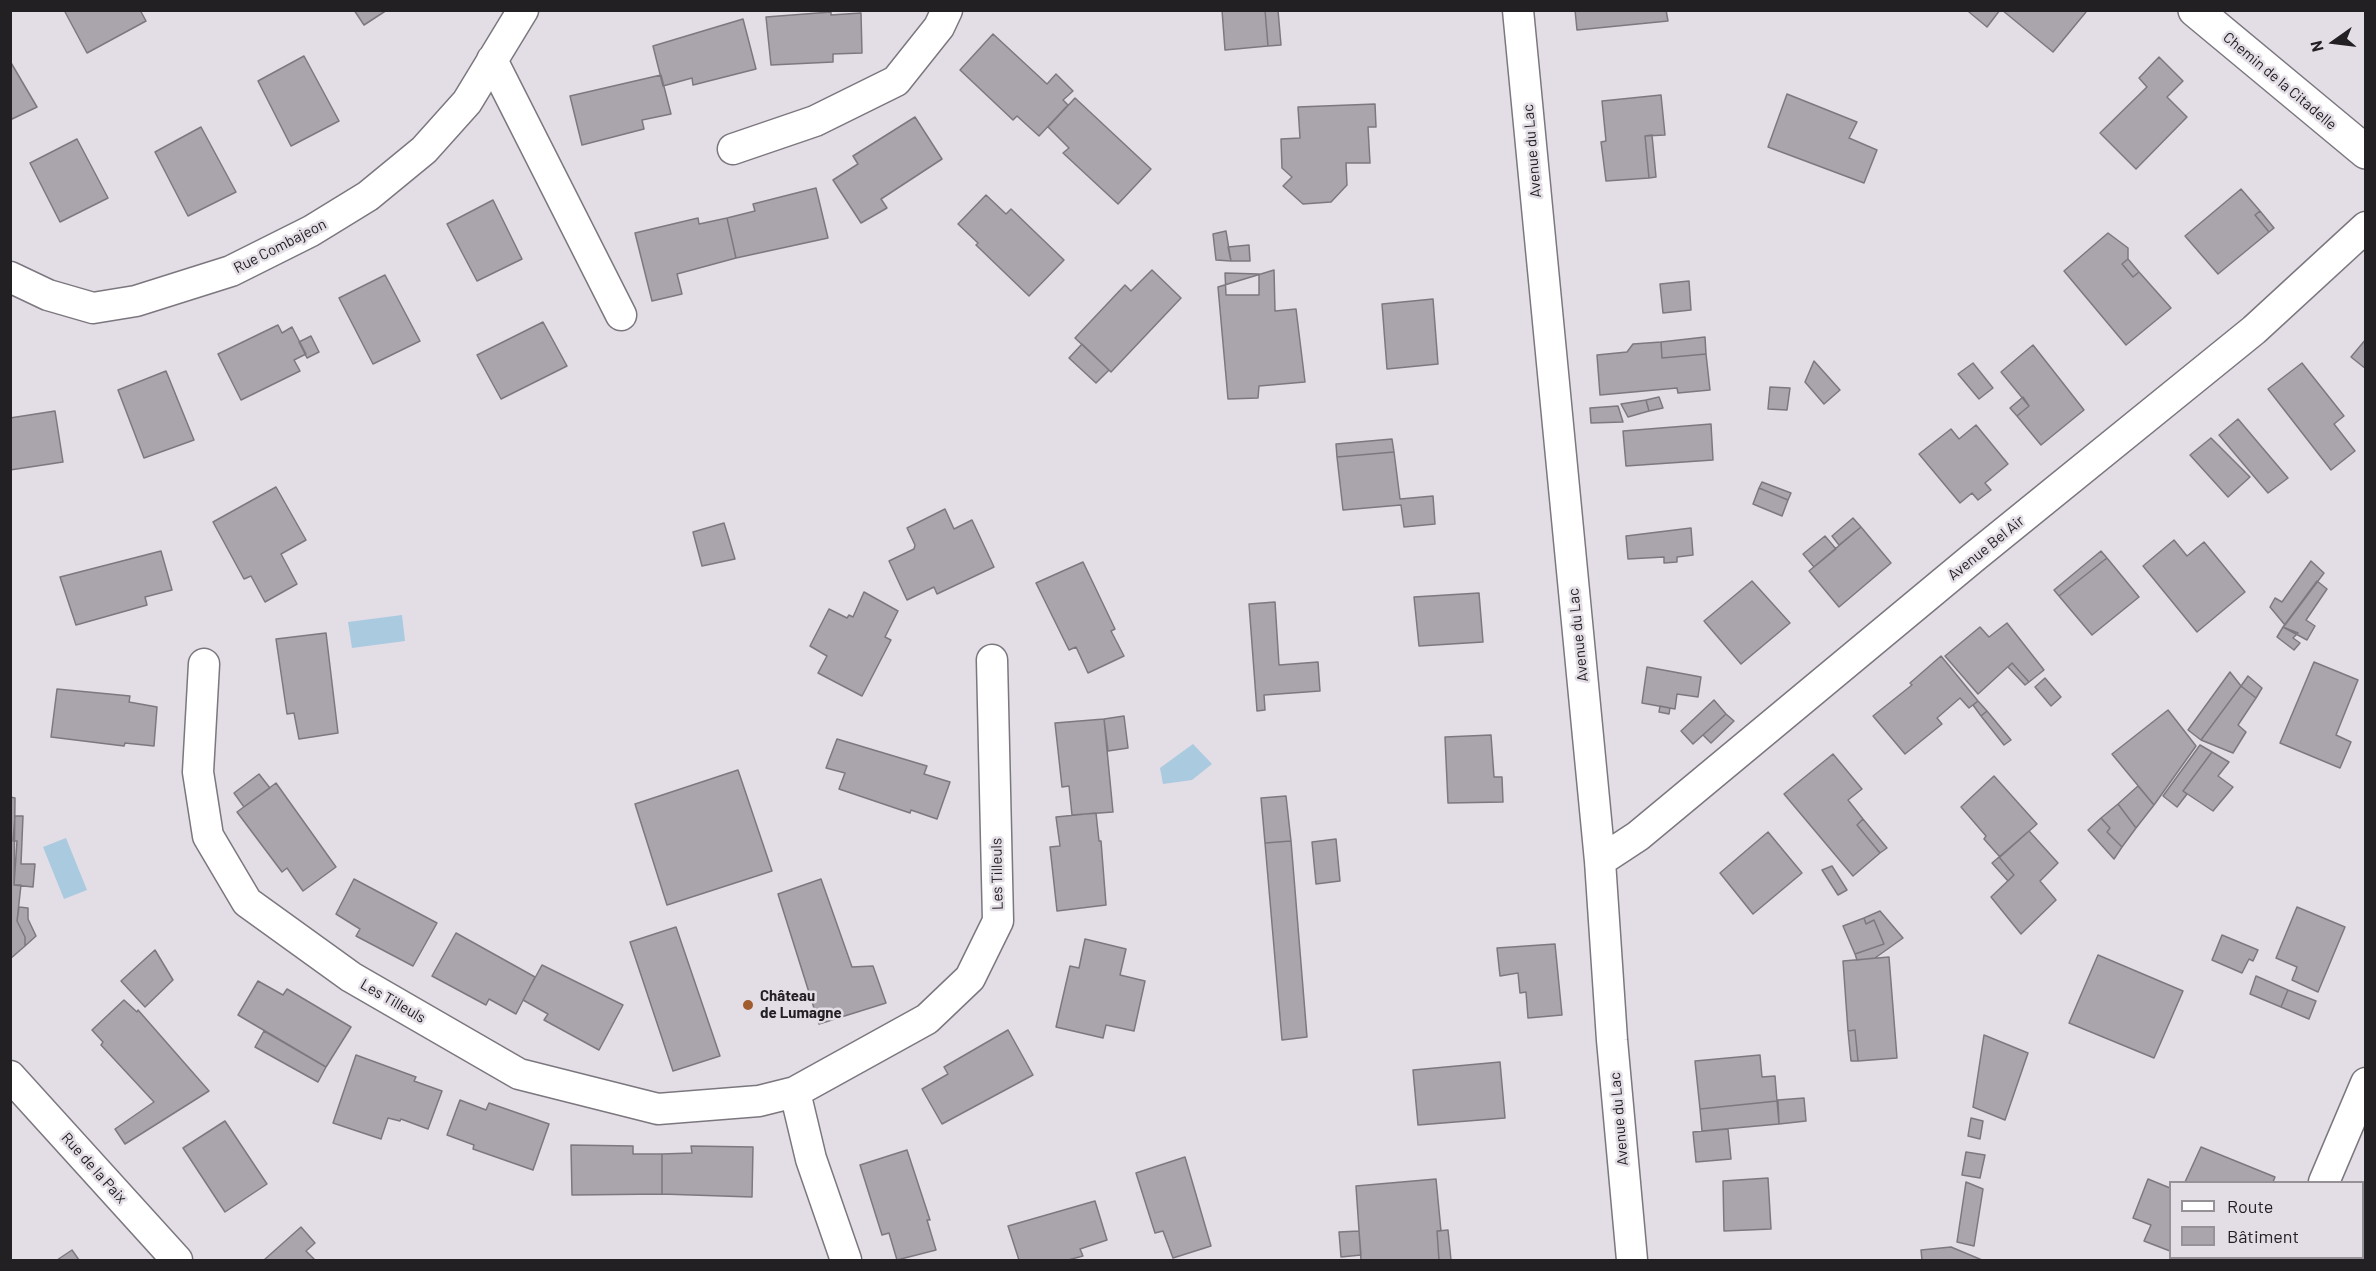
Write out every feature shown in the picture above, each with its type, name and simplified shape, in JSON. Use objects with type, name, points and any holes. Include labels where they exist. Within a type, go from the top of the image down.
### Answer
[{"type":"street","points":[[733,149],[815,121],[896,81],[939,27],[946,10]]},
{"type":"street","name":"Avenue du Lac","points":[[1518,10],[1600,861],[1612,1040],[1632,1260]]},
{"type":"street","name":"Chemin de la Citadelle","points":[[2195,10],[2366,152]]},
{"type":"street","name":"Rue Combajeon","points":[[10,277],[48,295],[93,308],[136,301],[231,271],[311,231],[368,196],[431,142],[467,102],[492,60],[509,18]]},
{"type":"street","points":[[492,60],[621,315]]},
{"type":"street","name":"Avenue Bel Air","points":[[1600,861],[1638,836],[1974,557],[2254,330],[2366,227]]},
{"type":"street","name":"Les Tilleuls","points":[[204,664],[198,772],[208,836],[247,902],[351,977],[519,1074],[658,1109],[759,1101],[795,1092],[927,1019],[970,978],[998,921],[992,660]]},
{"type":"street","name":"Rue de la Paix","points":[[10,1076],[177,1260]]},
{"type":"street","points":[[2324,1181],[2366,1083]]},
{"type":"street","points":[[795,1092],[811,1159],[846,1260]]},
{"type":"water","points":[[402,615],[405,641],[352,648],[348,622]]},
{"type":"water","points":[[1193,744],[1212,764],[1192,780],[1163,784],[1160,768]]},
{"type":"water","points":[[66,838],[87,890],[64,899],[43,847]]},
{"type":"building","points":[[64,10],[140,10],[146,21],[87,53]]},
{"type":"building","points":[[354,10],[387,10],[364,25]]},
{"type":"building","points":[[1222,10],[1265,10],[1268,46],[1225,50]]},
{"type":"building","points":[[1265,10],[1278,10],[1281,45],[1268,46]]},
{"type":"building","points":[[1575,10],[1666,10],[1668,21],[1577,30]]},
{"type":"building","points":[[1970,10],[2000,10],[1987,27],[1969,12]]},
{"type":"building","points":[[2002,10],[2085,10],[2086,12],[2053,52]]},
{"type":"building","points":[[831,12],[831,15],[861,13],[862,53],[833,54],[833,62],[771,65],[766,17]]},
{"type":"building","points":[[743,19],[756,69],[693,85],[692,78],[663,86],[653,46]]},
{"type":"building","points":[[993,34],[1047,84],[1056,74],[1073,91],[1063,100],[1068,105],[1039,136],[1017,116],[1013,120],[960,70]]},
{"type":"building","points":[[304,56],[339,121],[291,146],[258,81]]},
{"type":"building","points":[[2159,57],[2183,81],[2167,97],[2187,117],[2136,169],[2100,133],[2147,87],[2139,78]]},
{"type":"building","points":[[10,61],[37,107],[10,120]]},
{"type":"building","points":[[661,75],[671,114],[642,120],[644,129],[582,145],[570,96]]},
{"type":"building","points":[[1787,94],[1857,122],[1849,138],[1877,150],[1864,183],[1768,147]]},
{"type":"building","points":[[1661,95],[1665,135],[1645,136],[1649,178],[1606,181],[1601,142],[1606,141],[1602,101]]},
{"type":"building","points":[[1075,98],[1151,169],[1118,204],[1063,153],[1069,148],[1048,127]]},
{"type":"building","points":[[1375,104],[1376,127],[1368,127],[1370,163],[1346,163],[1347,185],[1331,202],[1303,204],[1283,186],[1292,177],[1282,168],[1281,139],[1300,138],[1298,107]]},
{"type":"building","points":[[915,117],[942,159],[881,199],[887,208],[861,223],[833,180],[858,164],[853,156]]},
{"type":"building","points":[[201,127],[236,192],[188,216],[155,152]]},
{"type":"building","points":[[1652,135],[1656,177],[1649,178],[1645,136]]},
{"type":"building","points":[[77,139],[108,198],[60,222],[30,163]]},
{"type":"building","points":[[816,188],[828,238],[736,258],[727,218],[755,211],[753,204]]},
{"type":"building","points":[[2241,189],[2260,211],[2255,215],[2269,232],[2218,274],[2185,236]]},
{"type":"building","points":[[986,195],[1006,214],[1011,209],[1064,260],[1029,296],[976,245],[978,243],[958,224]]},
{"type":"building","points":[[493,200],[522,259],[477,281],[447,224]]},
{"type":"building","points":[[2260,211],[2274,228],[2269,232],[2255,215]]},
{"type":"building","points":[[698,218],[699,224],[727,218],[736,258],[677,274],[682,294],[652,301],[635,233]]},
{"type":"building","points":[[1226,231],[1231,261],[1216,260],[1213,234]]},
{"type":"building","points":[[2108,233],[2128,248],[2128,259],[2122,264],[2133,277],[2139,272],[2171,308],[2126,345],[2064,271]]},
{"type":"building","points":[[1249,245],[1250,261],[1231,261],[1228,247]]},
{"type":"building","points":[[2128,259],[2139,272],[2133,277],[2122,264]]},
{"type":"building","points":[[1152,270],[1181,298],[1111,372],[1075,338],[1125,285],[1131,291]]},
{"type":"building","points":[[1274,270],[1275,311],[1296,309],[1305,382],[1259,386],[1258,398],[1228,399],[1218,287]]},
{"type":"building","points":[[1225,273],[1259,274],[1259,295],[1226,295]]},
{"type":"building","points":[[385,275],[420,341],[373,364],[339,298]]},
{"type":"building","points":[[1689,281],[1691,310],[1663,313],[1660,284]]},
{"type":"building","points":[[1433,299],[1438,364],[1387,369],[1382,304]]},
{"type":"building","points":[[543,322],[567,366],[501,399],[477,355]]},
{"type":"building","points":[[278,325],[282,333],[292,327],[306,354],[294,360],[300,371],[241,400],[218,354]]},
{"type":"building","points":[[311,336],[319,352],[307,358],[299,342]]},
{"type":"building","points":[[1705,337],[1706,354],[1662,358],[1661,342]]},
{"type":"building","points":[[2366,339],[2366,369],[2351,357]]},
{"type":"building","points":[[1661,342],[1662,358],[1706,354],[1710,390],[1678,393],[1677,388],[1600,395],[1597,355],[1627,352],[1633,344]]},
{"type":"building","points":[[1082,344],[1109,370],[1096,383],[1069,358]]},
{"type":"building","points":[[2033,345],[2084,410],[2041,445],[2017,416],[2029,406],[2001,372]]},
{"type":"building","points":[[1814,361],[1840,390],[1824,404],[1805,382]]},
{"type":"building","points":[[1973,363],[1993,388],[1979,399],[1958,374]]},
{"type":"building","points":[[2302,363],[2344,416],[2334,424],[2355,451],[2331,470],[2268,389]]},
{"type":"building","points":[[166,371],[194,440],[144,458],[118,390]]},
{"type":"building","points":[[1770,387],[1790,388],[1787,410],[1768,409]]},
{"type":"building","points":[[1659,397],[1663,408],[1649,411],[1646,400]]},
{"type":"building","points":[[2023,397],[2029,406],[2017,416],[2010,408]]},
{"type":"building","points":[[1646,400],[1649,411],[1628,417],[1621,404]]},
{"type":"building","points":[[1618,406],[1623,422],[1591,423],[1590,408]]},
{"type":"building","points":[[55,411],[63,462],[10,470],[10,418]]},
{"type":"building","points":[[2238,419],[2288,478],[2268,493],[2219,435]]},
{"type":"building","points":[[1711,424],[1713,460],[1626,466],[1623,431]]},
{"type":"building","points":[[1976,425],[2008,464],[1985,483],[1991,490],[1978,500],[1972,493],[1960,503],[1919,454],[1951,429],[1959,439]]},
{"type":"building","points":[[2211,438],[2250,477],[2228,497],[2190,455]]},
{"type":"building","points":[[1392,439],[1394,452],[1337,457],[1336,444]]},
{"type":"building","points":[[1394,452],[1400,499],[1433,496],[1435,524],[1404,527],[1401,505],[1343,510],[1337,457]]},
{"type":"building","points":[[1762,482],[1791,493],[1788,500],[1759,488]]},
{"type":"building","points":[[276,487],[306,540],[281,554],[297,584],[265,602],[251,576],[244,579],[213,522]]},
{"type":"building","points":[[1759,488],[1788,500],[1782,516],[1753,504]]},
{"type":"building","points":[[945,509],[954,529],[972,520],[994,567],[937,594],[934,587],[907,600],[889,561],[914,549],[915,545],[907,528]]},
{"type":"building","points":[[1853,518],[1861,527],[1839,545],[1832,536]]},
{"type":"building","points":[[724,523],[735,559],[702,566],[693,532]]},
{"type":"building","points":[[1861,527],[1891,563],[1839,607],[1809,571]]},
{"type":"building","points":[[1691,528],[1693,555],[1677,557],[1677,562],[1664,563],[1664,557],[1628,559],[1626,536]]},
{"type":"building","points":[[1825,536],[1836,549],[1814,567],[1803,554]]},
{"type":"building","points":[[2174,540],[2187,556],[2204,542],[2245,592],[2197,632],[2143,566]]},
{"type":"building","points":[[161,551],[172,590],[145,597],[147,605],[76,625],[60,577]]},
{"type":"building","points":[[2101,551],[2107,558],[2059,596],[2054,590]]},
{"type":"building","points":[[2107,558],[2139,597],[2092,635],[2059,596]]},
{"type":"building","points":[[2311,561],[2324,573],[2285,625],[2270,607],[2275,598],[2282,602]]},
{"type":"building","points":[[1083,562],[1115,629],[1111,631],[1124,656],[1088,673],[1076,647],[1069,650],[1036,583]]},
{"type":"building","points":[[1752,581],[1790,623],[1741,664],[1704,621]]},
{"type":"building","points":[[2317,581],[2327,589],[2306,620],[2315,626],[2307,640],[2283,627]]},
{"type":"building","points":[[864,592],[898,611],[885,637],[891,640],[862,696],[818,673],[827,656],[810,646],[829,609],[847,618],[849,615],[853,617]]},
{"type":"building","points":[[1479,593],[1483,642],[1419,646],[1414,597]]},
{"type":"building","points":[[1275,602],[1279,665],[1318,662],[1320,691],[1264,695],[1265,710],[1257,711],[1249,604]]},
{"type":"building","points":[[2007,623],[2044,670],[2029,682],[2012,663],[1978,694],[1945,656],[1980,627],[1989,637]]},
{"type":"building","points":[[2283,627],[2298,633],[2293,638],[2300,643],[2294,650],[2277,637]]},
{"type":"building","points":[[326,633],[338,733],[299,739],[294,713],[287,714],[276,639]]},
{"type":"building","points":[[1941,656],[1978,701],[1969,708],[1960,698],[1937,718],[1942,724],[1905,754],[1873,716],[1912,685],[1910,683]]},
{"type":"building","points":[[2314,662],[2358,680],[2336,735],[2351,742],[2340,768],[2280,743]]},
{"type":"building","points":[[2012,663],[2029,682],[2025,685],[2008,667]]},
{"type":"building","points":[[1647,667],[1701,677],[1698,697],[1677,694],[1675,709],[1642,703]]},
{"type":"building","points":[[2230,672],[2241,686],[2201,740],[2188,730]]},
{"type":"building","points":[[2248,676],[2262,688],[2256,698],[2241,686]]},
{"type":"building","points":[[2045,678],[2061,697],[2051,706],[2035,687]]},
{"type":"building","points":[[2241,686],[2256,698],[2238,725],[2246,732],[2233,753],[2201,740]]},
{"type":"building","points":[[57,689],[130,696],[129,702],[157,707],[154,746],[125,743],[124,746],[51,737]]},
{"type":"building","points":[[1714,700],[1726,714],[1693,744],[1681,731]]},
{"type":"building","points":[[1978,701],[1987,711],[1981,716],[1973,705]]},
{"type":"building","points":[[1660,706],[1670,708],[1669,714],[1659,712]]},
{"type":"building","points":[[2168,710],[2196,746],[2154,805],[2112,754]]},
{"type":"building","points":[[1987,711],[2011,740],[2004,745],[1981,716]]},
{"type":"building","points":[[1726,714],[1734,721],[1711,743],[1703,735]]},
{"type":"building","points":[[1124,716],[1128,748],[1108,751],[1104,719]]},
{"type":"building","points":[[1104,719],[1113,812],[1072,815],[1069,786],[1062,787],[1055,723]]},
{"type":"building","points":[[1491,735],[1494,777],[1502,777],[1503,802],[1448,803],[1445,737]]},
{"type":"building","points":[[837,739],[927,766],[924,774],[950,782],[937,819],[911,810],[910,813],[839,789],[845,773],[826,768]]},
{"type":"building","points":[[2200,745],[2212,752],[2183,791],[2187,794],[2177,807],[2163,796]]},
{"type":"building","points":[[2212,752],[2229,762],[2218,776],[2233,787],[2213,811],[2183,791]]},
{"type":"building","points":[[1833,754],[1862,789],[1848,800],[1863,819],[1857,825],[1880,853],[1853,876],[1784,794]]},
{"type":"building","points":[[738,770],[772,871],[667,905],[635,804]]},
{"type":"building","points":[[259,774],[270,788],[244,807],[234,793]]},
{"type":"building","points":[[1994,776],[2037,824],[2000,857],[1984,839],[1986,836],[1961,807]]},
{"type":"building","points":[[276,783],[336,867],[303,891],[287,868],[282,872],[237,812]]},
{"type":"building","points":[[2138,786],[2154,805],[2136,828],[2118,804]]},
{"type":"building","points":[[1286,796],[1291,841],[1265,843],[1261,798]]},
{"type":"building","points":[[10,797],[15,798],[14,885],[21,885],[17,921],[25,937],[25,946],[10,959]]},
{"type":"building","points":[[2118,804],[2136,828],[2122,847],[2107,832],[2110,828],[2101,818]]},
{"type":"building","points":[[1096,813],[1099,841],[1101,841],[1106,905],[1057,911],[1050,847],[1060,846],[1056,817]]},
{"type":"building","points":[[15,816],[23,816],[21,864],[35,864],[33,887],[14,885],[17,841],[13,841]]},
{"type":"building","points":[[2101,818],[2110,828],[2107,832],[2122,847],[2114,859],[2088,830]]},
{"type":"building","points":[[1863,819],[1887,848],[1880,853],[1857,825]]},
{"type":"building","points":[[2029,831],[2058,863],[2040,881],[2056,900],[2021,934],[1991,897],[2014,875],[1999,857]]},
{"type":"building","points":[[1768,832],[1802,873],[1753,914],[1720,873]]},
{"type":"building","points":[[1336,839],[1340,881],[1316,884],[1312,842]]},
{"type":"building","points":[[1291,841],[1307,1037],[1282,1040],[1265,843]]},
{"type":"building","points":[[1999,857],[2014,875],[2008,881],[1992,863]]},
{"type":"building","points":[[1832,866],[1847,890],[1838,895],[1822,870]]},
{"type":"building","points":[[354,879],[437,923],[413,966],[356,936],[360,929],[336,914]]},
{"type":"building","points":[[821,879],[852,967],[873,966],[886,1003],[819,1024],[778,894]]},
{"type":"building","points":[[19,907],[28,908],[28,919],[36,936],[25,946],[25,937],[17,921]]},
{"type":"building","points":[[2297,907],[2345,927],[2318,992],[2292,980],[2297,967],[2276,958]]},
{"type":"building","points":[[1880,911],[1903,938],[1875,958],[1857,960],[1855,954],[1884,944],[1874,920],[1866,924],[1864,918]]},
{"type":"building","points":[[1864,918],[1866,924],[1874,920],[1884,944],[1855,954],[1843,926]]},
{"type":"building","points":[[676,927],[720,1056],[673,1071],[630,942]]},
{"type":"building","points":[[456,933],[535,977],[516,1014],[489,999],[486,1005],[432,976]]},
{"type":"building","points":[[2222,935],[2258,950],[2253,961],[2249,959],[2242,973],[2212,960]]},
{"type":"building","points":[[1085,939],[1126,949],[1120,975],[1145,981],[1134,1031],[1106,1025],[1103,1038],[1056,1027],[1070,966],[1079,968]]},
{"type":"building","points":[[1555,944],[1562,1015],[1528,1018],[1526,992],[1520,993],[1518,973],[1500,976],[1497,948]]},
{"type":"building","points":[[155,950],[173,980],[145,1007],[121,981]]},
{"type":"building","points":[[2098,955],[2183,991],[2154,1058],[2069,1023]]},
{"type":"building","points":[[1889,957],[1897,1058],[1858,1061],[1855,1030],[1848,1031],[1843,961]]},
{"type":"building","points":[[542,965],[623,1005],[599,1050],[544,1020],[548,1014],[523,1000]]},
{"type":"building","points":[[2256,976],[2288,990],[2281,1007],[2250,994]]},
{"type":"building","points":[[258,981],[283,995],[287,989],[351,1027],[326,1067],[238,1015]]},
{"type":"building","points":[[2288,990],[2316,1001],[2309,1019],[2281,1007]]},
{"type":"building","points":[[124,1000],[137,1012],[138,1010],[209,1091],[125,1144],[115,1129],[154,1102],[101,1045],[103,1042],[92,1030]]},
{"type":"building","points":[[1008,1030],[1033,1075],[942,1124],[922,1089],[948,1074],[944,1067]]},
{"type":"building","points":[[1855,1030],[1858,1061],[1851,1061],[1848,1031]]},
{"type":"building","points":[[264,1031],[326,1067],[318,1082],[255,1047]]},
{"type":"building","points":[[1984,1035],[2028,1053],[2005,1120],[1973,1107]]},
{"type":"building","points":[[356,1055],[416,1077],[414,1081],[442,1091],[428,1129],[401,1119],[400,1121],[388,1118],[381,1139],[333,1123]]},
{"type":"building","points":[[1760,1055],[1762,1077],[1775,1076],[1777,1101],[1700,1109],[1695,1061]]},
{"type":"building","points":[[1500,1062],[1505,1118],[1418,1125],[1413,1070]]},
{"type":"building","points":[[1804,1098],[1806,1121],[1779,1124],[1778,1100]]},
{"type":"building","points":[[460,1100],[486,1110],[489,1103],[549,1124],[533,1170],[473,1149],[474,1145],[447,1135]]},
{"type":"building","points":[[1777,1101],[1779,1124],[1702,1131],[1700,1109]]},
{"type":"building","points":[[1971,1118],[1983,1121],[1980,1139],[1968,1136]]},
{"type":"building","points":[[225,1121],[267,1184],[225,1212],[183,1148]]},
{"type":"building","points":[[1728,1129],[1731,1159],[1696,1162],[1693,1132]]},
{"type":"building","points":[[571,1145],[633,1146],[633,1154],[662,1154],[662,1194],[572,1195]]},
{"type":"building","points":[[691,1146],[753,1147],[752,1197],[662,1194],[662,1154],[692,1153]]},
{"type":"building","points":[[2201,1147],[2275,1177],[2273,1181],[2185,1181]]},
{"type":"building","points":[[907,1150],[930,1220],[927,1220],[936,1250],[897,1260],[889,1233],[882,1235],[860,1165]]},
{"type":"building","points":[[1966,1152],[1985,1155],[1980,1178],[1962,1175]]},
{"type":"building","points":[[1185,1157],[1211,1246],[1173,1258],[1163,1231],[1155,1233],[1136,1173]]},
{"type":"building","points":[[1768,1178],[1771,1229],[1724,1231],[1723,1181]]},
{"type":"building","points":[[1436,1179],[1441,1231],[1437,1231],[1439,1260],[1361,1260],[1356,1186]]},
{"type":"building","points":[[2148,1179],[2169,1188],[2169,1251],[2144,1241],[2151,1225],[2133,1218]]},
{"type":"building","points":[[1966,1182],[1983,1189],[1974,1246],[1957,1242]]},
{"type":"building","points":[[1095,1201],[1107,1240],[1080,1249],[1083,1256],[1068,1260],[1019,1260],[1008,1226]]},
{"type":"building","points":[[301,1227],[315,1243],[306,1251],[315,1260],[264,1260]]},
{"type":"building","points":[[1448,1230],[1451,1260],[1439,1260],[1437,1231]]},
{"type":"building","points":[[1359,1231],[1361,1255],[1341,1257],[1339,1232]]},
{"type":"building","points":[[2364,1236],[2366,1236],[2366,1260],[2345,1260],[2364,1259]]},
{"type":"building","points":[[1951,1247],[1982,1260],[1922,1260],[1921,1250]]},
{"type":"building","points":[[72,1250],[79,1260],[57,1260]]},
{"type":"place","name":"Château de Lumagne","points":[[748,1005]]}]
